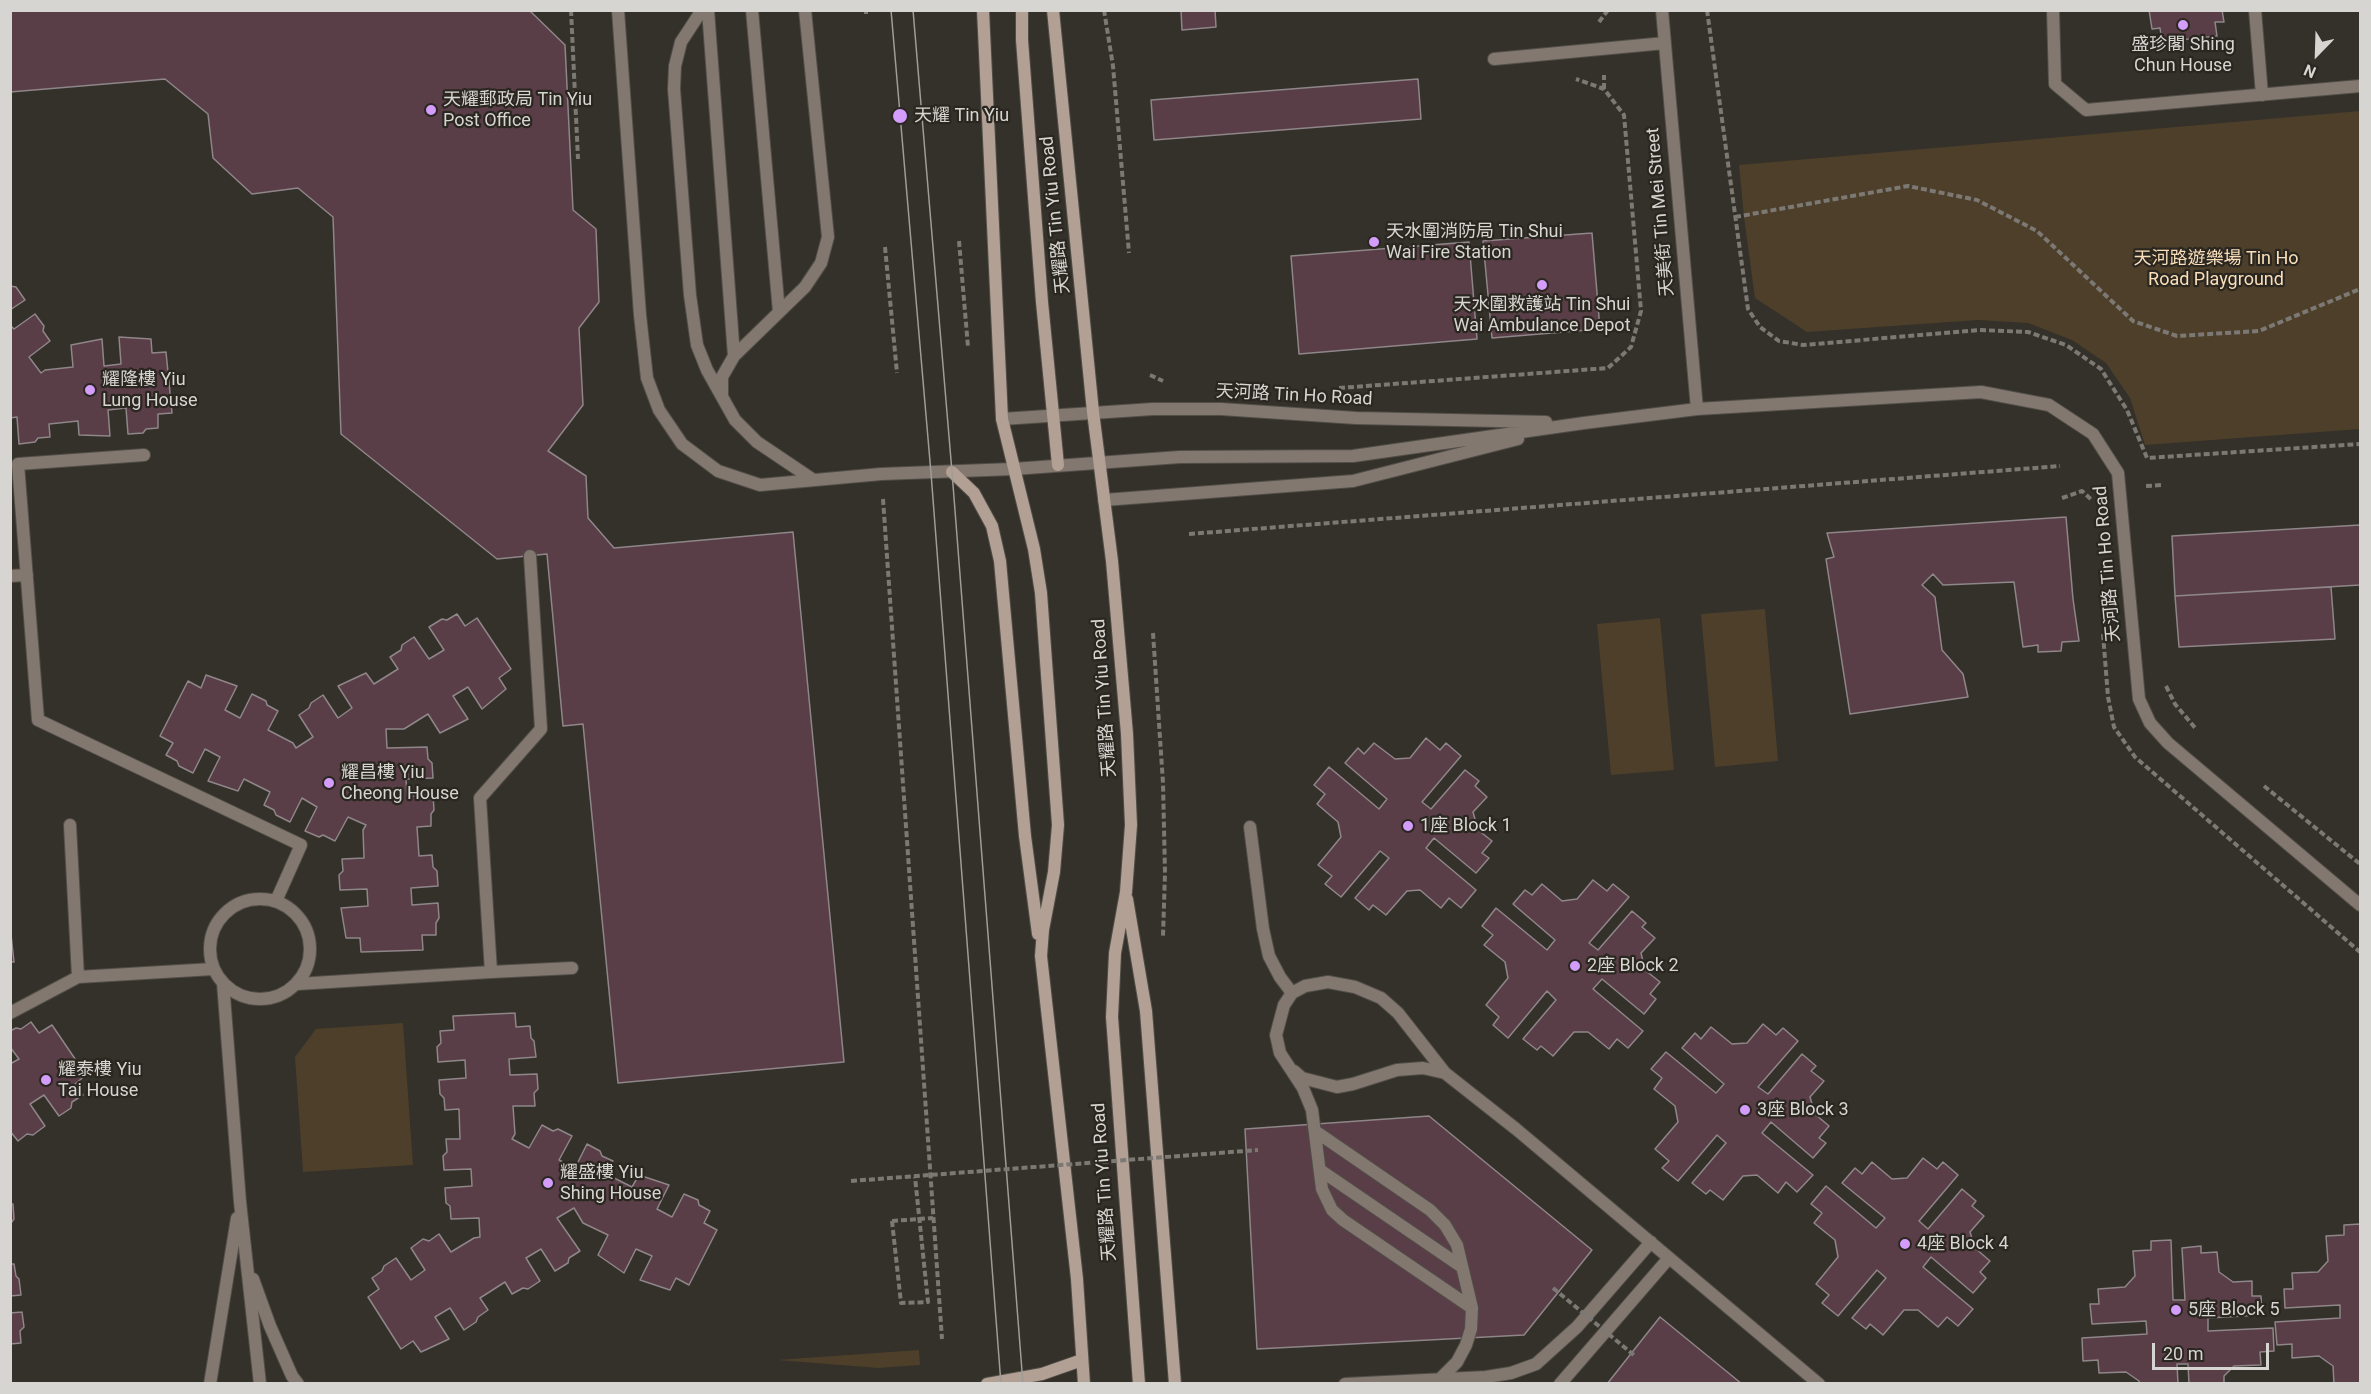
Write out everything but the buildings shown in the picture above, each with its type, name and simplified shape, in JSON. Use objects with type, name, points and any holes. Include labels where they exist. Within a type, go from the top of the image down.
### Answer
[{"type":"main road","name":"天耀路 Tin Yiu Road","points":[[983,10],[1002,419],[1034,549],[1041,593],[1058,825],[1054,872],[1043,930],[1041,956],[1077,1279],[1084,1383]]},
{"type":"main road","points":[[1022,10],[1025,88],[1058,465]]},
{"type":"main road","name":"天耀路 Tin Yiu Road","points":[[1053,10],[1098,463],[1112,561],[1127,734],[1131,825],[1126,892],[1115,953],[1112,1017],[1139,1383]]},
{"type":"main road","points":[[952,472],[974,493],[988,518],[1000,561],[1025,836],[1041,956]]},
{"type":"main road","points":[[1126,892],[1146,1011],[1175,1383]]},
{"type":"main road","points":[[987,1383],[1041,1374],[1082,1360]]},
{"type":"street","name":"天河路 Tin Ho Road","points":[[618,10],[640,315],[647,378],[659,410],[682,444],[718,471],[760,485],[881,474],[1013,469],[1180,457],[1353,456],[1584,423],[1697,410],[1981,392],[2049,405],[2093,434],[2118,473],[2139,699],[2150,723],[2168,743],[2361,905]]},
{"type":"street","points":[[702,10],[681,42],[675,66],[674,89],[690,295],[697,345],[707,370],[735,420],[757,442],[812,479]]},
{"type":"street","points":[[708,10],[734,356]]},
{"type":"street","points":[[752,10],[779,312]]},
{"type":"street","points":[[723,398],[722,377],[734,356],[805,287],[821,263],[828,237],[805,10]]},
{"type":"street","name":"天美街 Tin Mei Street","points":[[1662,10],[1697,410]]},
{"type":"street","points":[[2053,10],[2055,84],[2086,110],[2361,86]]},
{"type":"street","points":[[2255,10],[2262,95]]},
{"type":"street","points":[[1494,59],[1665,43]]},
{"type":"street","name":"天河路 Tin Ho Road","points":[[1002,419],[1153,409],[1221,409],[1356,418],[1584,423]]},
{"type":"street","name":"天河路 Tin Ho Road","points":[[1104,500],[1353,481],[1584,423]]},
{"type":"street","points":[[144,455],[18,464],[38,720],[301,845],[276,902]]},
{"type":"street","points":[[490,972],[480,798],[541,729],[530,556]]},
{"type":"street","points":[[10,576],[27,574]]},
{"type":"street","points":[[70,825],[78,977]]},
{"type":"street","points":[[1250,827],[1263,929],[1269,956],[1292,993]]},
{"type":"street","points":[[260,899],[276,902],[291,909],[302,922],[309,937],[310,953],[306,970],[297,984],[284,994],[268,999],[252,999],[236,994],[223,983],[213,969],[209,953],[211,937],[217,922],[228,909],[243,902],[260,899]]},
{"type":"street","points":[[297,984],[572,968]]},
{"type":"street","points":[[10,1013],[78,977],[213,969]]},
{"type":"street","points":[[1472,1308],[1343,1220],[1332,1209],[1322,1189],[1312,1110],[1303,1088],[1280,1053],[1276,1035],[1284,1005],[1292,993],[1305,986],[1328,982],[1354,987],[1381,998],[1398,1013],[1445,1073],[1516,1129],[1819,1383]]},
{"type":"street","points":[[223,983],[240,1202],[260,1383]]},
{"type":"street","points":[[1290,1068],[1302,1078],[1336,1087],[1398,1070],[1423,1068],[1445,1073]]},
{"type":"street","points":[[1315,1131],[1430,1210],[1445,1225],[1457,1245],[1472,1308],[1471,1329],[1457,1362],[1440,1379]]},
{"type":"street","points":[[1320,1170],[1462,1268]]},
{"type":"street","points":[[210,1383],[240,1202]]},
{"type":"street","points":[[1345,1383],[1511,1373],[1536,1364],[1576,1327],[1651,1242]]},
{"type":"street","points":[[1560,1383],[1669,1258]]},
{"type":"street","points":[[246,1261],[270,1326],[292,1376],[298,1383]]},
{"type":"path","points":[[571,10],[578,159]]},
{"type":"path","points":[[1104,10],[1113,66],[1128,253]]},
{"type":"path","points":[[1707,10],[1748,309],[1760,327],[1779,341],[1803,345],[1980,330],[2028,332],[2066,345],[2101,369],[2127,410],[2147,459],[2361,444]]},
{"type":"path","points":[[1336,388],[1608,368],[1631,347],[1641,311],[1624,115],[1604,89],[1575,79]]},
{"type":"path","points":[[1735,217],[1908,186],[1977,200],[2037,231],[2133,321],[2177,336],[2259,331],[2361,289]]},
{"type":"path","points":[[959,241],[968,347]]},
{"type":"path","points":[[885,247],[897,373]]},
{"type":"path","points":[[1150,375],[1171,384]]},
{"type":"path","points":[[1189,534],[2060,466]]},
{"type":"path","points":[[881,474],[942,1339]]},
{"type":"path","points":[[2146,498],[2145,486],[2163,485]]},
{"type":"path","points":[[1153,633],[1163,783],[1165,873],[1163,943]]},
{"type":"path","points":[[2162,677],[2175,704],[2201,734]]},
{"type":"path","points":[[2263,785],[2361,864]]},
{"type":"path","points":[[1177,1146],[1179,1158]]},
{"type":"path","points":[[851,1181],[1258,1150]]},
{"type":"path","points":[[915,1177],[928,1302],[901,1303],[892,1221],[933,1218]]},
{"type":"path","points":[[1553,1288],[1635,1356]]},
{"type":"green space","name":"天河路遊樂場 Tin Ho Road Playground","points":[[2360,111],[2360,429],[2145,445],[2130,398],[2106,363],[2072,340],[2028,323],[1978,320],[1807,332],[1755,298],[1739,165]]},
{"type":"green space","points":[[1765,609],[1778,761],[1715,767],[1701,614]]},
{"type":"green space","points":[[1660,618],[1674,770],[1611,775],[1597,624]]},
{"type":"green space","points":[[403,1023],[413,1165],[303,1172],[295,1057],[316,1029]]},
{"type":"green space","points":[[919,1350],[920,1365],[878,1368],[777,1360]]},
{"type":"tram line","points":[[891,10],[931,473],[1001,1384]]},
{"type":"tram line","points":[[913,10],[952,472],[1023,1384]]},
{"type":"place","name":"盛珍閣 Shing Chun House","points":[[2183,25]]},
{"type":"place","name":"天耀郵政局 Tin Yiu Post Office","points":[[431,110]]},
{"type":"place","name":"天耀 Tin Yiu","points":[[900,116]]},
{"type":"place","name":"天水圍消防局 Tin Shui Wai Fire Station","points":[[1374,242]]},
{"type":"place","name":"天水圍救護站 Tin Shui Wai Ambulance Depot","points":[[1542,285]]},
{"type":"place","name":"耀隆樓 Yiu Lung House","points":[[90,390]]},
{"type":"place","name":"耀昌樓 Yiu Cheong House","points":[[329,783]]},
{"type":"place","name":"1座 Block 1","points":[[1408,826]]},
{"type":"place","name":"2座 Block 2","points":[[1575,966]]},
{"type":"place","name":"耀泰樓 Yiu Tai House","points":[[46,1080]]},
{"type":"place","name":"3座 Block 3","points":[[1745,1110]]},
{"type":"place","name":"耀盛樓 Yiu Shing House","points":[[548,1183]]},
{"type":"place","name":"4座 Block 4","points":[[1905,1244]]},
{"type":"place","name":"5座 Block 5","points":[[2176,1310]]}]
